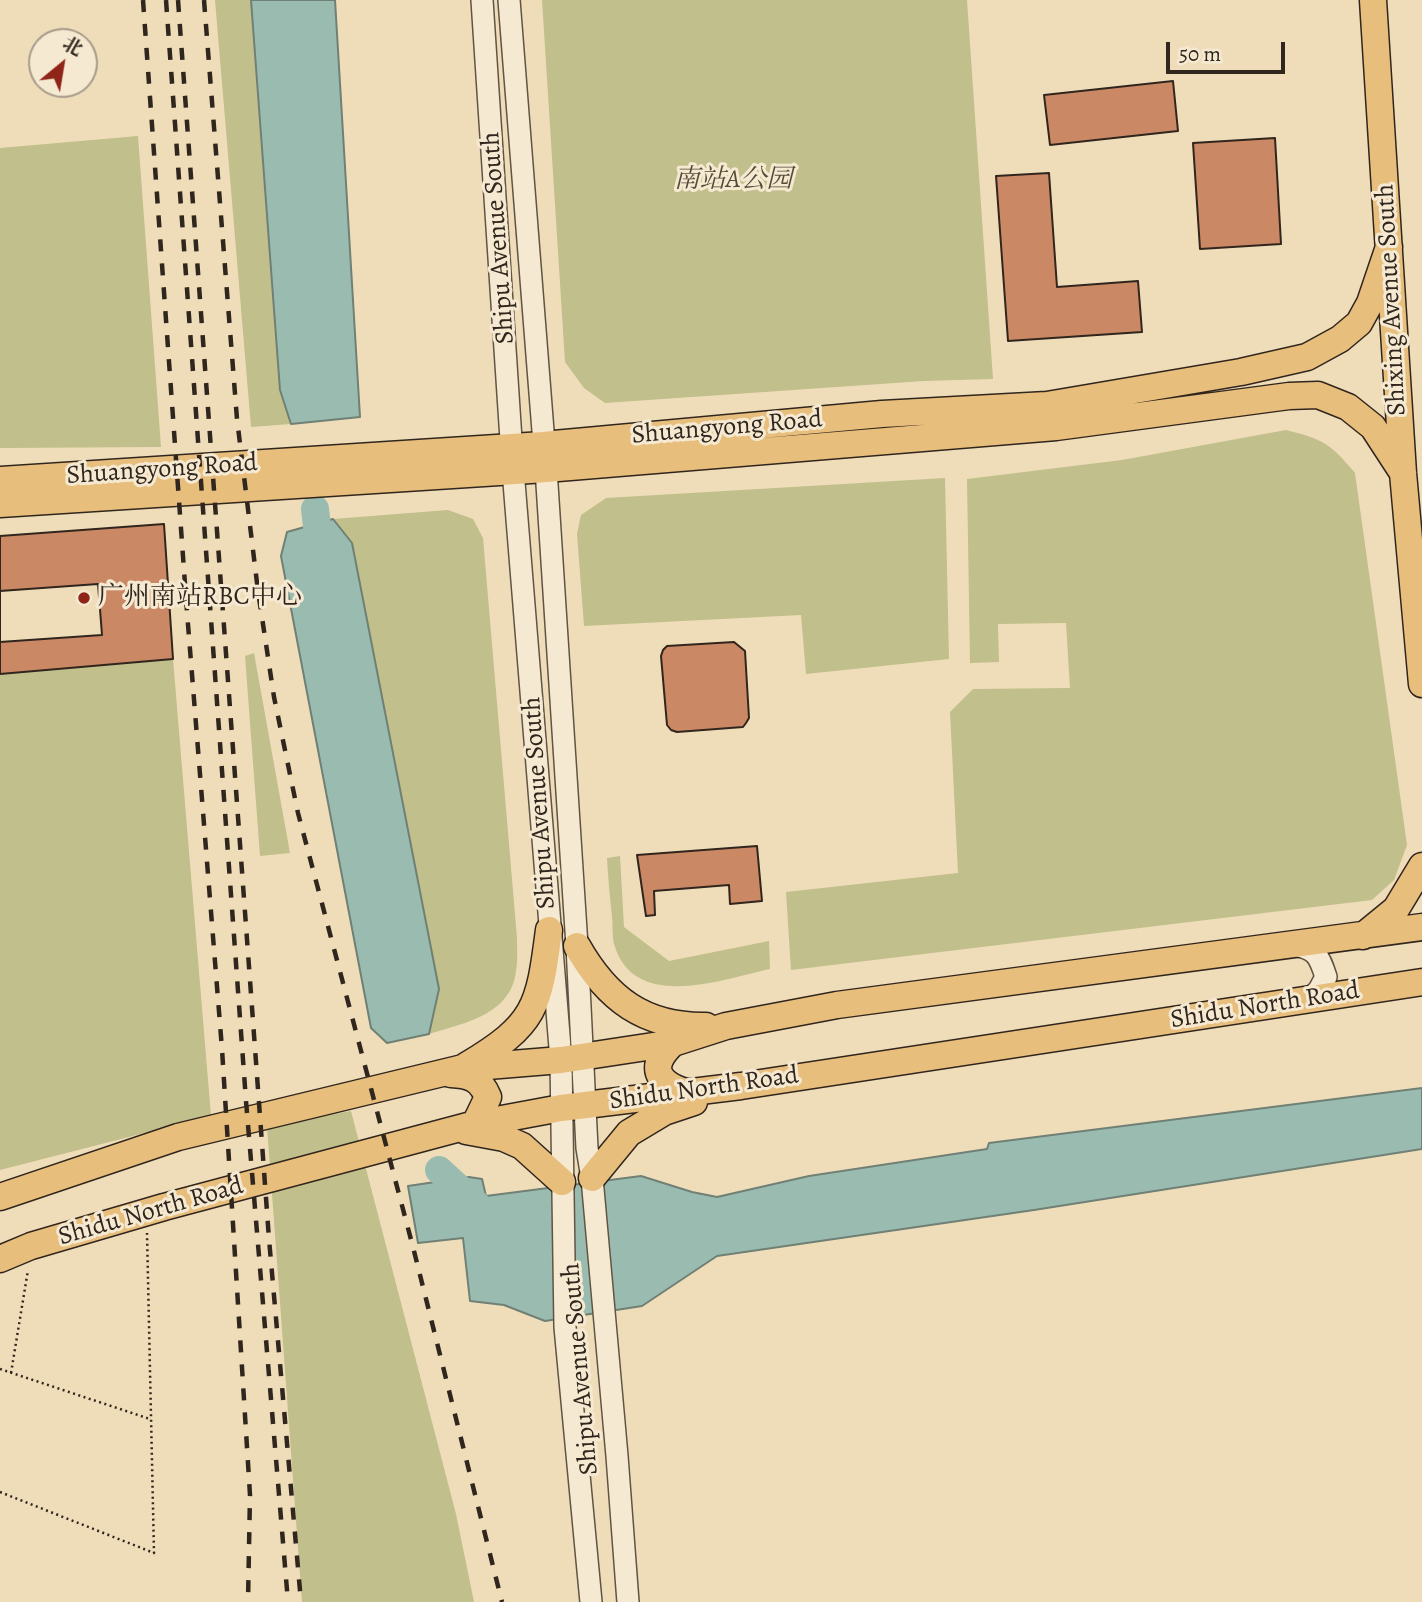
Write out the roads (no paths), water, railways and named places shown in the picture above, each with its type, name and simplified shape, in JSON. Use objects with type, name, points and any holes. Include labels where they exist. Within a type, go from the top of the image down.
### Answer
[{"type":"main road","name":"Shixing Avenue South","points":[[1373,0],[1402,473],[1422,684]]},
{"type":"main road","name":"Shuangyong Road","points":[[545,457],[882,414],[1047,405],[1307,358],[1340,339],[1359,323],[1370,303],[1389,247]]},
{"type":"main road","name":"Shuangyong Road","points":[[0,480],[545,457],[1056,427],[1289,396],[1318,395],[1348,407],[1373,427],[1402,473]]},
{"type":"main road","name":"Shuangyong Road","points":[[0,504],[513,458]]},
{"type":"main road","points":[[1363,936],[1396,909],[1422,866]]},
{"type":"main road","name":"Shidu North Road","points":[[726,1026],[836,1004],[1422,927]]},
{"type":"main road","points":[[453,1071],[487,1054],[520,1028],[532,1010],[542,985],[550,930]]},
{"type":"main road","points":[[577,946],[592,972],[607,990],[652,1019],[681,1026],[726,1026]]},
{"type":"main road","name":"Shidu North Road","points":[[10,1254],[146,1212],[464,1126],[573,1107],[741,1086],[1422,982]]},
{"type":"main road","points":[[1375,989],[1422,1001]]},
{"type":"main road","points":[[0,1197],[178,1137],[453,1071],[572,1058],[673,1043],[726,1026]]},
{"type":"main road","points":[[673,1043],[662,1053],[658,1062],[659,1072],[663,1082],[686,1092]]},
{"type":"main road","points":[[453,1071],[468,1075],[482,1084],[488,1097],[464,1126],[522,1146],[562,1182]]},
{"type":"main road","points":[[592,1178],[629,1132],[664,1112],[741,1086]]},
{"type":"street","name":"Shipu Avenue South","points":[[482,0],[545,887],[572,1058]]},
{"type":"street","name":"Shipu Avenue South","points":[[509,0],[545,457],[577,946],[572,1058],[573,1107],[562,1182],[565,1327],[591,1602]]},
{"type":"street","points":[[545,887],[557,899],[564,899],[570,894],[573,880]]},
{"type":"street","points":[[1294,945],[1308,948],[1320,958],[1326,977],[1309,1000]]},
{"type":"street","name":"Shipu Avenue South","points":[[573,1107],[587,1148],[592,1178],[628,1602]]},
{"type":"street","points":[[562,1182],[571,1172],[583,1171],[592,1178]]},
{"type":"water","points":[[251,0],[335,0],[360,417],[291,424],[280,390]]},
{"type":"water","points":[[333,519],[352,543],[439,989],[429,1034],[387,1043],[371,1028],[281,556],[287,532]]},
{"type":"water","points":[[1422,1088],[1422,1149],[717,1256],[642,1306],[545,1321],[504,1305],[470,1301],[463,1238],[418,1243],[408,1186],[469,1177],[482,1179],[486,1196],[641,1176],[717,1197],[809,1176],[987,1149],[989,1143]]},
{"type":"waterway","points":[[315,509],[321,562]]},
{"type":"waterway","points":[[439,1170],[476,1204]]},
{"type":"railway","points":[[143,0],[222,1049],[250,1495],[248,1602]]},
{"type":"railway","points":[[166,0],[246,1101],[288,1602]]},
{"type":"railway","points":[[178,0],[269,1239],[301,1602]]},
{"type":"railway","points":[[204,0],[237,419],[274,697],[298,813],[413,1247],[502,1602]]},
{"type":"place","name":"广州南站RBC中心","points":[[84,598]]},
{"type":"park label","name":"南站A公园","points":[[733,181]]}]
